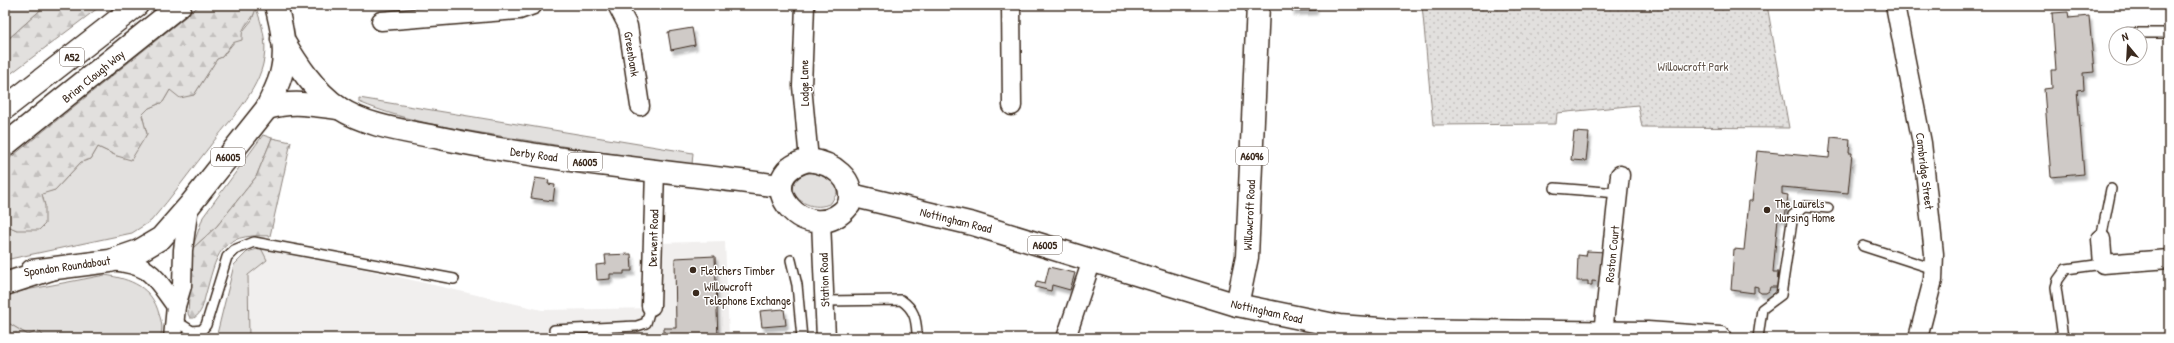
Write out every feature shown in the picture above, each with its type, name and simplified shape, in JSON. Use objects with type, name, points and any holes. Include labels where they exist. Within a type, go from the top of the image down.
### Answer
[{"type":"main road","name":"A52","points":[[5,108],[137,5]]},
{"type":"main road","name":"Brian Clough Way","points":[[5,146],[180,5]]},
{"type":"main road","name":"Spondon Roundabout","points":[[5,276],[110,261],[139,251],[161,238],[189,206],[267,108],[282,70],[282,38],[277,5]]},
{"type":"main road","name":"Willowcroft Road","points":[[1237,305],[1247,258],[1258,5]]},
{"type":"main road","name":"Derby Road","points":[[282,38],[300,68],[339,108]]},
{"type":"main road","name":"Derby Road","points":[[267,108],[282,104],[306,103],[339,108],[358,117],[390,128],[482,147],[655,171],[781,186]]},
{"type":"main road","points":[[809,160],[834,167],[844,176],[851,195],[849,205],[844,212],[836,218],[821,221],[805,219],[794,213],[784,204],[781,186],[783,180],[791,169],[809,160]]},
{"type":"main road","name":"Nottingham Road","points":[[851,195],[973,224],[1237,305],[1339,326],[1436,334],[1520,335],[1603,333],[1714,338]]},
{"type":"main road","points":[[5,284],[51,269]]},
{"type":"street","points":[[381,21],[519,10],[533,5]]},
{"type":"street","name":"Greenbank","points":[[617,5],[628,26],[640,106]]},
{"type":"street","name":"Lodge Lane","points":[[805,5],[802,86],[809,160]]},
{"type":"street","points":[[1011,5],[1012,106]]},
{"type":"street","name":"Cambridge Street","points":[[1895,5],[1922,143],[1931,216],[1934,269],[1933,280],[1918,338]]},
{"type":"street","name":"Derwent Road","points":[[651,306],[655,171]]},
{"type":"street","name":"Roston Court","points":[[1603,333],[1620,175]]},
{"type":"street","points":[[175,322],[182,286],[183,250],[189,206]]},
{"type":"street","name":"Station Road","points":[[821,221],[826,338]]},
{"type":"street","points":[[2101,238],[2103,264],[2169,259]]},
{"type":"street","points":[[1066,338],[1092,260]]},
{"type":"street","points":[[110,261],[133,263],[147,270],[160,283],[175,322]]},
{"type":"lane","points":[[2148,33],[2169,33]]},
{"type":"lane","points":[[1555,188],[1618,193]]},
{"type":"lane","points":[[2101,238],[2111,189]]},
{"type":"lane","points":[[1758,338],[1762,309],[1781,295],[1793,215],[1805,206],[1828,208]]},
{"type":"lane","points":[[175,322],[192,331],[202,330],[206,325],[227,257],[238,248],[254,242],[454,279]]},
{"type":"lane","points":[[1862,246],[1934,269]]},
{"type":"lane","points":[[792,260],[797,285],[802,338]]},
{"type":"lane","points":[[2063,338],[2056,287],[2058,280],[2066,269],[2103,264]]},
{"type":"lane","points":[[825,301],[901,300],[911,307],[916,319],[917,333]]},
{"type":"lane","points":[[554,330],[637,326],[646,323],[651,306]]},
{"type":"shaded area","points":[[725,241],[729,338],[216,338],[234,265],[247,252],[268,247],[542,310],[658,308],[660,243]]},
{"type":"green space","points":[[5,5],[46,5],[5,42]]},
{"type":"green space","points":[[46,5],[102,5],[5,78],[5,42]]},
{"type":"green space","points":[[200,5],[255,5],[255,13],[243,30],[242,40],[232,43],[222,57],[217,59],[194,95],[180,98],[170,90],[163,102],[149,108],[142,115],[147,134],[131,160],[117,156],[98,147],[91,159],[81,162],[55,190],[42,194],[45,206],[45,224],[39,230],[17,230],[5,225],[5,162]]},
{"type":"green space","name":"Willowcroft Park","points":[[1422,5],[1767,5],[1789,128],[1642,127],[1638,105],[1557,113],[1556,124],[1433,125]]},
{"type":"green space","points":[[256,8],[262,27],[265,53],[261,71],[256,83],[234,116],[151,221],[132,233],[5,260],[5,225],[17,230],[45,206],[41,193],[55,190],[81,162],[91,159],[98,147],[117,156],[147,134],[142,115],[149,108],[163,102],[170,90],[194,95],[217,59],[222,57],[252,20]]},
{"type":"green space","points":[[359,98],[693,153],[692,165],[624,156],[473,132],[397,115],[359,102]]},
{"type":"green space","points":[[263,135],[272,138],[256,177],[217,226],[192,249],[203,217]]},
{"type":"green space","points":[[272,138],[291,142],[270,236],[240,238],[222,249],[213,269],[202,309],[197,316],[190,318],[188,314],[192,249],[217,226],[256,177]]},
{"type":"green space","points":[[806,173],[822,175],[834,183],[837,193],[831,203],[822,206],[813,206],[798,198],[794,193],[794,186],[797,179]]},
{"type":"green space","points":[[261,248],[267,260],[248,275],[249,338],[216,338],[234,265],[247,252]]},
{"type":"green space","points":[[105,275],[132,282],[146,291],[156,305],[161,320],[162,329],[160,338],[45,338],[39,331],[28,335],[5,321],[5,294]]},
{"type":"green space","points":[[5,321],[28,335],[39,331],[45,338],[5,338]]},
{"type":"building","points":[[1292,5],[1315,5],[1315,10],[1292,11]]},
{"type":"building","points":[[2068,12],[2069,18],[2089,16],[2094,72],[2083,73],[2084,89],[2077,90],[2084,174],[2051,177],[2044,89],[2052,88],[2051,70],[2056,70],[2052,13]]},
{"type":"building","points":[[692,28],[695,45],[671,50],[668,32]]},
{"type":"building","points":[[1574,132],[1589,133],[1586,161],[1571,160]]},
{"type":"building","name":"The Laurels Nursing Home","points":[[1831,137],[1850,139],[1849,153],[1852,153],[1848,193],[1782,187],[1782,194],[1788,195],[1785,219],[1778,218],[1773,272],[1778,272],[1777,287],[1770,287],[1769,291],[1766,293],[1761,293],[1758,291],[1758,287],[1754,286],[1754,293],[1731,290],[1734,249],[1744,250],[1749,201],[1752,201],[1757,151],[1829,158]]},
{"type":"building","points":[[535,178],[549,180],[548,184],[555,185],[553,201],[531,198]]},
{"type":"building","points":[[1587,251],[1607,252],[1604,282],[1592,281],[1592,285],[1588,285],[1588,281],[1577,281],[1578,255],[1586,256]]},
{"type":"building","points":[[631,254],[632,271],[624,271],[624,274],[610,274],[610,279],[597,280],[596,265],[606,264],[605,255]]},
{"type":"building","name":"Willowcroft Telephone Exchange","points":[[715,256],[718,338],[664,338],[664,328],[676,328],[675,258]]},
{"type":"building","points":[[1049,267],[1075,273],[1070,290],[1052,285],[1051,291],[1035,287],[1037,281],[1045,283]]},
{"type":"building","points":[[784,309],[786,325],[762,327],[760,311]]},
{"type":"place","name":"The Laurels Nursing Home","points":[[1767,210]]},
{"type":"place","name":"Fletchers Timber","points":[[693,270]]},
{"type":"place","name":"Willowcroft Telephone Exchange","points":[[696,293]]}]
